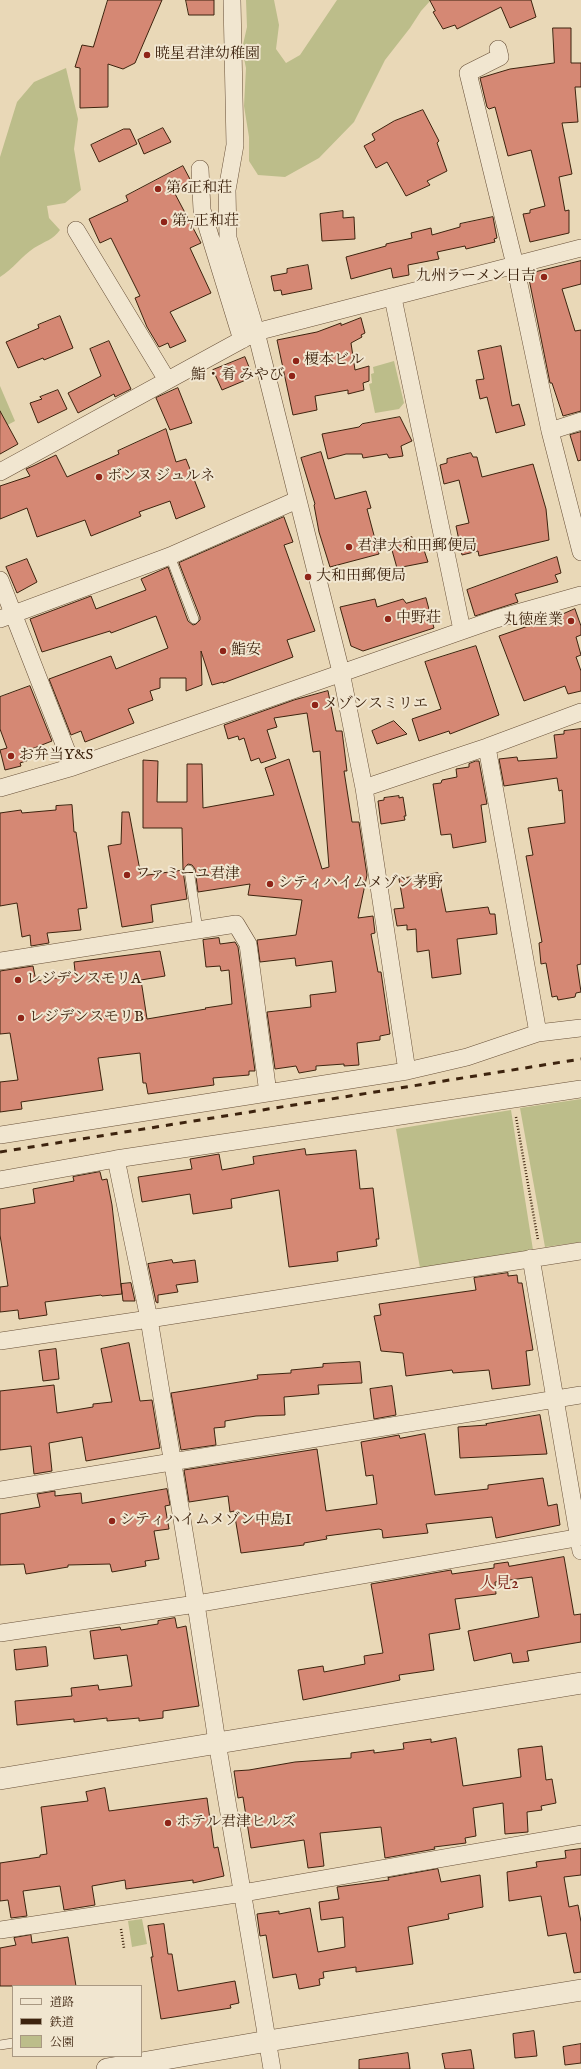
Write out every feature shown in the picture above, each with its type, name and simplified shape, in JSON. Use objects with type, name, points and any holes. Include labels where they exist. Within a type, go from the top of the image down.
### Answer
[{"type":"street","points":[[232,0],[235,146],[227,190],[228,238],[249,336],[296,500],[341,672],[364,788],[407,1071]]},
{"type":"street","points":[[498,49],[500,57],[468,73],[516,265],[550,430],[581,552]]},
{"type":"street","points":[[200,169],[202,210],[249,336]]},
{"type":"street","points":[[76,230],[167,380]]},
{"type":"street","points":[[0,472],[249,336],[581,248]]},
{"type":"street","points":[[393,298],[462,630]]},
{"type":"street","points":[[550,430],[581,421]]},
{"type":"street","points":[[7,617],[170,556],[296,500]]},
{"type":"street","points":[[0,580],[7,617],[73,767]]},
{"type":"street","points":[[0,788],[73,767],[462,630],[581,595]]},
{"type":"street","points":[[364,788],[487,747],[581,712]]},
{"type":"street","points":[[487,747],[538,1033]]},
{"type":"street","points":[[0,961],[236,924],[248,944],[268,1093]]},
{"type":"street","points":[[0,1135],[407,1071],[467,1057],[538,1033],[581,1028]]},
{"type":"street","points":[[0,1180],[116,1159],[581,1089]]},
{"type":"street","points":[[116,1159],[149,1319],[171,1462],[196,1604],[217,1742],[272,2069]]},
{"type":"street","points":[[0,1341],[581,1251]]},
{"type":"street","points":[[0,1633],[196,1604],[580,1542],[555,1400],[536,1257]]},
{"type":"street","points":[[0,1490],[581,1395]]},
{"type":"street","points":[[0,1779],[581,1683]]},
{"type":"street","points":[[0,1930],[243,1893],[581,1834]]},
{"type":"street","points":[[111,2064],[268,2041],[581,1990]]},
{"type":"lane","points":[[170,556],[194,619]]},
{"type":"lane","points":[[189,870],[198,930]]},
{"type":"lane","points":[[0,2044],[12,2043]]},
{"type":"path","points":[[512,1099],[536,1257]]},
{"type":"green space","points":[[246,0],[274,0],[279,25],[276,49],[286,63],[300,55],[337,0],[431,0],[421,11],[410,28],[385,60],[354,122],[319,158],[285,177],[258,175],[249,161],[249,137],[244,106],[246,68],[242,49],[247,27]]},
{"type":"green space","points":[[66,68],[78,119],[74,149],[81,190],[65,203],[47,206],[49,218],[60,230],[52,238],[30,251],[0,277],[0,157],[17,102],[34,82]]},
{"type":"green space","points":[[394,361],[404,403],[399,409],[375,413],[369,384],[372,383],[371,374],[374,373],[373,367]]},
{"type":"green space","points":[[0,386],[15,421],[0,429]]},
{"type":"green space","points":[[581,1099],[581,1242],[545,1247],[520,1108]]},
{"type":"green space","points":[[511,1110],[533,1250],[420,1268],[396,1129]]},
{"type":"green space","points":[[142,1919],[147,1944],[132,1947],[128,1921]]},
{"type":"building","points":[[108,0],[162,0],[135,63],[123,69],[108,64],[108,107],[80,108],[80,68],[75,67],[82,45],[93,47]]},
{"type":"building","points":[[186,0],[214,0],[214,15],[189,15]]},
{"type":"building","points":[[430,0],[531,0],[536,17],[510,28],[501,7],[457,29],[455,25],[443,29],[433,12],[435,11]]},
{"type":"building","points":[[553,28],[571,28],[571,63],[581,63],[581,87],[575,87],[578,122],[562,123],[572,174],[559,177],[565,211],[569,210],[569,233],[530,242],[523,214],[530,213],[530,210],[545,206],[531,150],[508,156],[495,107],[489,109],[487,107],[480,78],[510,69],[554,63]]},
{"type":"building","points":[[423,110],[439,141],[437,143],[447,171],[427,181],[430,185],[406,196],[387,162],[376,168],[364,146],[375,140],[372,134],[394,121]]},
{"type":"building","points":[[163,128],[171,142],[144,154],[138,140]]},
{"type":"building","points":[[124,129],[130,129],[137,144],[99,162],[91,145]]},
{"type":"building","points":[[183,166],[191,181],[173,190],[201,243],[190,248],[211,293],[170,312],[186,341],[170,348],[168,343],[159,347],[147,327],[135,298],[140,296],[111,238],[100,243],[89,219],[128,201],[126,196]]},
{"type":"building","points":[[343,211],[343,218],[354,217],[355,239],[322,241],[320,214]]},
{"type":"building","points":[[493,217],[497,238],[494,239],[495,242],[466,249],[465,246],[437,252],[439,259],[408,265],[409,275],[393,278],[391,268],[351,279],[346,257],[386,246],[386,244],[412,238],[411,233],[431,228],[432,235],[460,227],[460,224]]},
{"type":"building","points":[[581,261],[581,284],[562,289],[575,331],[581,330],[581,411],[563,416],[552,383],[550,383],[528,274]]},
{"type":"building","points":[[308,265],[312,289],[282,295],[281,290],[274,291],[271,276],[287,273],[287,269]]},
{"type":"building","points":[[60,316],[73,348],[44,360],[43,358],[18,368],[6,342],[39,328],[38,325]]},
{"type":"building","points":[[361,318],[365,333],[361,335],[362,337],[351,343],[355,370],[369,366],[369,381],[363,383],[364,390],[348,394],[348,390],[315,396],[317,410],[293,415],[277,340],[317,332],[341,323],[341,325]]},
{"type":"building","points":[[109,341],[131,389],[115,397],[114,394],[78,413],[68,393],[101,376],[90,349]]},
{"type":"building","points":[[501,346],[512,406],[519,404],[525,425],[496,433],[487,397],[480,399],[476,380],[484,379],[478,351]]},
{"type":"building","points":[[245,357],[253,377],[222,390],[213,370]]},
{"type":"building","points":[[178,388],[192,423],[170,430],[156,398]]},
{"type":"building","points":[[58,390],[67,409],[38,423],[30,403],[42,399],[40,397]]},
{"type":"building","points":[[0,411],[18,444],[0,454]]},
{"type":"building","points":[[400,417],[412,441],[401,446],[403,456],[389,458],[387,454],[363,458],[362,454],[346,454],[328,459],[322,434],[359,427],[362,424]]},
{"type":"building","points":[[166,429],[176,462],[186,459],[205,507],[176,519],[170,501],[139,512],[141,516],[91,536],[85,520],[37,537],[27,508],[0,519],[0,486],[30,476],[26,469],[56,455],[67,477],[119,454],[118,451]]},
{"type":"building","points":[[581,432],[581,460],[578,461],[570,435]]},
{"type":"building","points":[[321,452],[335,499],[366,491],[371,508],[367,509],[379,554],[330,567],[319,532],[315,504],[301,458]]},
{"type":"building","points":[[471,453],[473,457],[477,457],[482,477],[533,464],[546,509],[549,540],[479,556],[478,551],[462,555],[456,526],[469,523],[459,480],[444,484],[440,465],[447,463],[447,459]]},
{"type":"building","points":[[284,517],[293,542],[284,545],[315,631],[287,640],[293,657],[223,683],[212,685],[201,651],[202,685],[186,691],[186,678],[160,678],[160,688],[150,691],[153,700],[128,709],[134,723],[85,742],[81,731],[71,735],[49,679],[111,656],[116,669],[168,648],[156,616],[111,633],[110,631],[42,652],[30,619],[91,596],[96,609],[146,590],[141,579],[168,567],[188,621],[193,625],[196,624],[200,620],[200,617],[179,563]]},
{"type":"building","points":[[412,537],[413,541],[417,541],[420,548],[423,547],[428,562],[397,568],[390,543]]},
{"type":"building","points":[[557,557],[561,573],[555,575],[558,582],[515,594],[518,602],[475,616],[467,590]]},
{"type":"building","points":[[27,559],[37,582],[17,593],[6,567]]},
{"type":"building","name":"中野荘","points":[[426,598],[434,628],[363,651],[351,646],[340,607],[375,599],[377,607],[403,599],[406,603]]},
{"type":"building","points":[[575,609],[581,626],[581,635],[576,637],[581,655],[576,657],[581,671],[581,691],[568,694],[565,686],[524,701],[499,636],[537,623],[554,614],[555,617]]},
{"type":"building","points":[[476,646],[499,715],[450,734],[449,731],[419,741],[412,719],[441,709],[425,662]]},
{"type":"building","points":[[30,686],[52,741],[29,750],[32,759],[20,763],[21,766],[5,770],[0,750],[7,748],[0,729],[0,697]]},
{"type":"building","points":[[328,691],[336,731],[342,731],[347,771],[344,771],[352,822],[359,822],[367,875],[358,918],[373,916],[375,933],[371,934],[378,972],[381,972],[390,1034],[380,1036],[380,1040],[357,1043],[359,1065],[344,1066],[344,1064],[316,1066],[316,1070],[299,1073],[296,1066],[275,1069],[267,1012],[311,1007],[310,995],[336,992],[332,961],[296,966],[295,958],[260,962],[257,940],[296,935],[302,900],[248,895],[250,884],[198,892],[195,869],[192,865],[188,864],[183,870],[182,828],[143,828],[143,760],[158,761],[157,802],[187,802],[187,764],[202,764],[203,808],[274,795],[265,768],[289,759],[322,869],[329,867],[320,751],[313,752],[307,713],[274,718],[277,727],[267,730],[276,758],[261,763],[259,758],[251,761],[244,738],[239,740],[238,736],[228,739],[224,725],[294,700]]},
{"type":"building","points":[[394,721],[407,734],[377,744],[372,731]]},
{"type":"building","points":[[581,729],[581,964],[577,965],[581,992],[576,993],[575,997],[558,1000],[557,996],[552,997],[546,963],[541,964],[539,943],[542,942],[526,856],[533,855],[528,828],[565,823],[562,790],[559,791],[557,778],[504,786],[499,759],[517,757],[518,761],[557,758],[554,735],[564,734],[564,731]]},
{"type":"building","points":[[479,761],[487,804],[481,805],[486,842],[453,848],[451,834],[441,835],[433,784],[441,783],[442,780],[457,777],[456,769],[469,767],[469,764]]},
{"type":"building","points":[[399,796],[399,798],[403,797],[406,816],[404,816],[405,820],[381,824],[378,801],[384,800],[384,798]]},
{"type":"building","points":[[72,805],[74,832],[76,832],[87,908],[78,909],[81,930],[47,933],[49,943],[31,946],[30,935],[22,937],[17,903],[0,906],[0,813],[21,810],[22,813],[56,810],[56,806]]},
{"type":"building","points":[[122,812],[129,812],[141,876],[183,870],[187,899],[151,905],[153,922],[122,927],[108,846],[121,844]]},
{"type":"building","points":[[438,873],[446,912],[488,907],[490,914],[495,914],[497,934],[457,939],[461,974],[432,978],[429,950],[417,952],[416,929],[407,930],[407,925],[397,926],[394,909],[404,908],[399,879]]},
{"type":"building","points":[[219,938],[220,944],[235,942],[238,947],[255,1071],[249,1071],[249,1075],[213,1078],[214,1085],[148,1094],[146,1083],[143,1083],[140,1053],[98,1058],[103,1090],[21,1102],[22,1109],[0,1112],[0,1082],[18,1080],[10,1033],[0,1034],[0,971],[33,966],[36,981],[71,976],[71,972],[75,971],[74,962],[160,951],[165,976],[141,980],[147,1019],[232,1004],[229,970],[221,971],[220,966],[206,967],[203,940]]},
{"type":"building","points":[[305,1149],[306,1155],[356,1150],[360,1189],[373,1188],[379,1239],[376,1239],[377,1246],[337,1252],[338,1261],[289,1267],[279,1190],[231,1199],[232,1208],[193,1214],[190,1194],[142,1202],[138,1177],[192,1169],[190,1159],[219,1154],[222,1170],[254,1164],[253,1157]]},
{"type":"building","points":[[100,1172],[102,1180],[107,1179],[112,1205],[122,1294],[45,1302],[47,1315],[19,1319],[18,1310],[0,1312],[0,1287],[8,1286],[0,1235],[0,1209],[35,1203],[33,1189],[74,1181],[73,1177]]},
{"type":"building","points":[[172,1260],[173,1263],[195,1260],[198,1282],[176,1285],[178,1292],[158,1295],[158,1303],[156,1302],[148,1264]]},
{"type":"building","points":[[508,1273],[508,1276],[517,1275],[518,1283],[522,1283],[533,1350],[526,1351],[530,1385],[492,1389],[489,1370],[453,1373],[452,1370],[406,1376],[403,1353],[381,1351],[374,1316],[381,1315],[379,1304],[476,1290],[474,1278]]},
{"type":"building","points":[[131,1283],[135,1301],[123,1301],[121,1284]]},
{"type":"building","points":[[129,1343],[140,1401],[152,1400],[160,1448],[86,1461],[82,1437],[49,1443],[52,1471],[34,1474],[31,1446],[0,1450],[0,1391],[54,1385],[57,1413],[93,1407],[93,1404],[112,1402],[101,1349]]},
{"type":"building","points":[[56,1349],[59,1379],[43,1381],[39,1351]]},
{"type":"building","points":[[360,1362],[362,1383],[318,1385],[319,1394],[284,1397],[285,1415],[256,1416],[225,1421],[225,1427],[214,1428],[216,1445],[181,1450],[171,1393],[258,1379],[257,1375],[291,1373],[291,1370],[323,1367],[323,1364]]},
{"type":"building","points":[[392,1386],[396,1415],[374,1419],[370,1389]]},
{"type":"building","points":[[540,1415],[547,1454],[460,1458],[458,1427],[487,1425],[486,1424]]},
{"type":"building","points":[[425,1434],[435,1495],[488,1489],[488,1485],[543,1478],[548,1506],[557,1504],[560,1525],[496,1538],[492,1517],[426,1524],[428,1533],[383,1538],[382,1530],[379,1529],[326,1536],[327,1539],[304,1543],[304,1545],[241,1553],[234,1511],[230,1512],[228,1496],[189,1502],[184,1470],[317,1449],[326,1511],[377,1504],[373,1475],[366,1476],[361,1442],[399,1435],[400,1438]]},
{"type":"building","points":[[167,1489],[170,1505],[165,1506],[169,1529],[154,1531],[159,1559],[145,1561],[146,1566],[112,1572],[110,1564],[68,1565],[68,1567],[26,1574],[24,1564],[0,1565],[0,1514],[40,1507],[37,1494],[55,1491],[55,1496],[81,1493],[82,1503]]},
{"type":"building","points":[[564,1557],[574,1615],[581,1614],[581,1642],[527,1651],[529,1661],[513,1663],[511,1653],[474,1661],[468,1631],[539,1617],[532,1577],[495,1582],[496,1594],[455,1599],[460,1629],[429,1634],[434,1670],[399,1675],[400,1680],[303,1700],[298,1670],[323,1666],[324,1672],[365,1664],[364,1656],[383,1653],[371,1584],[451,1570],[452,1574],[494,1568],[494,1564],[508,1562],[509,1566]]},
{"type":"building","points":[[175,1618],[177,1628],[186,1626],[199,1706],[163,1711],[163,1718],[139,1721],[139,1718],[107,1721],[107,1718],[74,1722],[74,1719],[17,1725],[15,1701],[72,1696],[71,1688],[98,1685],[99,1690],[132,1686],[127,1655],[94,1659],[90,1631],[120,1627],[121,1630],[158,1624],[158,1621]]},
{"type":"building","points":[[46,1647],[48,1666],[16,1670],[14,1650]]},
{"type":"building","points":[[456,1738],[463,1786],[521,1777],[518,1749],[542,1746],[546,1780],[552,1779],[556,1803],[541,1806],[542,1810],[527,1812],[528,1832],[505,1834],[503,1803],[473,1808],[476,1836],[465,1838],[466,1843],[434,1847],[435,1849],[385,1858],[381,1827],[320,1833],[324,1866],[308,1868],[304,1840],[251,1848],[243,1797],[238,1798],[234,1771],[249,1770],[295,1762],[351,1758],[351,1753],[374,1750],[374,1753],[404,1749],[403,1743],[431,1739],[431,1742]]},
{"type":"building","points":[[105,1788],[109,1811],[207,1798],[214,1848],[218,1847],[224,1876],[193,1883],[193,1880],[126,1889],[125,1880],[92,1886],[95,1905],[64,1910],[60,1886],[23,1891],[27,1916],[11,1918],[8,1900],[0,1901],[0,1863],[40,1857],[40,1855],[47,1854],[41,1807],[88,1801],[86,1792]]},
{"type":"building","points":[[581,1849],[581,1875],[564,1877],[569,1907],[578,1905],[581,1922],[581,1972],[574,1973],[566,1933],[548,1936],[541,1896],[509,1901],[507,1872],[537,1867],[536,1862],[566,1858],[565,1851]]},
{"type":"building","points":[[438,1869],[441,1882],[480,1875],[483,1907],[448,1914],[449,1919],[408,1927],[413,1964],[356,1972],[356,1967],[323,1972],[324,1978],[319,1979],[320,1985],[299,1989],[296,1974],[273,1978],[266,1935],[260,1936],[257,1914],[279,1911],[279,1914],[310,1908],[318,1952],[345,1947],[343,1917],[321,1920],[319,1902],[339,1899],[337,1887],[389,1880],[388,1878]]},
{"type":"building","points":[[164,1924],[168,1954],[172,1954],[178,1991],[235,1981],[239,2003],[230,2005],[231,2008],[161,2019],[151,1957],[153,1957],[148,1926]]},
{"type":"building","points":[[31,1935],[32,1943],[68,1937],[76,1985],[0,1986],[0,1948],[16,1945],[14,1938]]},
{"type":"building","points":[[534,2031],[537,2056],[515,2058],[513,2034]]},
{"type":"building","points":[[581,2044],[581,2063],[565,2065],[563,2047]]},
{"type":"building","points":[[471,2050],[474,2069],[445,2069],[442,2054]]},
{"type":"building","points":[[408,2053],[410,2069],[359,2069],[359,2060]]},
{"type":"railway","points":[[0,1152],[581,1059]]},
{"type":"place","name":"暁星君津幼稚園","points":[[147,55]]},
{"type":"place","name":"第6正和荘","points":[[158,189]]},
{"type":"place","name":"第7正和荘","points":[[164,222]]},
{"type":"place","name":"九州ラーメン日吉","points":[[544,277]]},
{"type":"place","name":"榎本ビル","points":[[296,361]]},
{"type":"place","name":"鮨・肴 みやび","points":[[292,376]]},
{"type":"place","name":"ボンヌ ジュルネ","points":[[99,477]]},
{"type":"place","name":"君津大和田郵便局","points":[[349,547]]},
{"type":"place","name":"大和田郵便局","points":[[308,577]]},
{"type":"place","name":"中野荘","points":[[388,619]]},
{"type":"place","name":"丸徳産業","points":[[571,621]]},
{"type":"place","name":"鮨安","points":[[223,651]]},
{"type":"place","name":"メゾンスミリエ","points":[[315,705]]},
{"type":"place","name":"お弁当Y&S","points":[[11,756]]},
{"type":"place","name":"ファミーユ君津","points":[[127,875]]},
{"type":"place","name":"シティハイムメゾン茅野","points":[[270,884]]},
{"type":"place","name":"レジデンスモリA","points":[[18,980]]},
{"type":"place","name":"レジデンスモリB","points":[[21,1018]]},
{"type":"place","name":"シティハイムメゾン中島I","points":[[112,1521]]},
{"type":"place","name":"ホテル君津ヒルズ","points":[[168,1823]]},
{"type":"district","name":"人見2","points":[[499,1585]]}]
